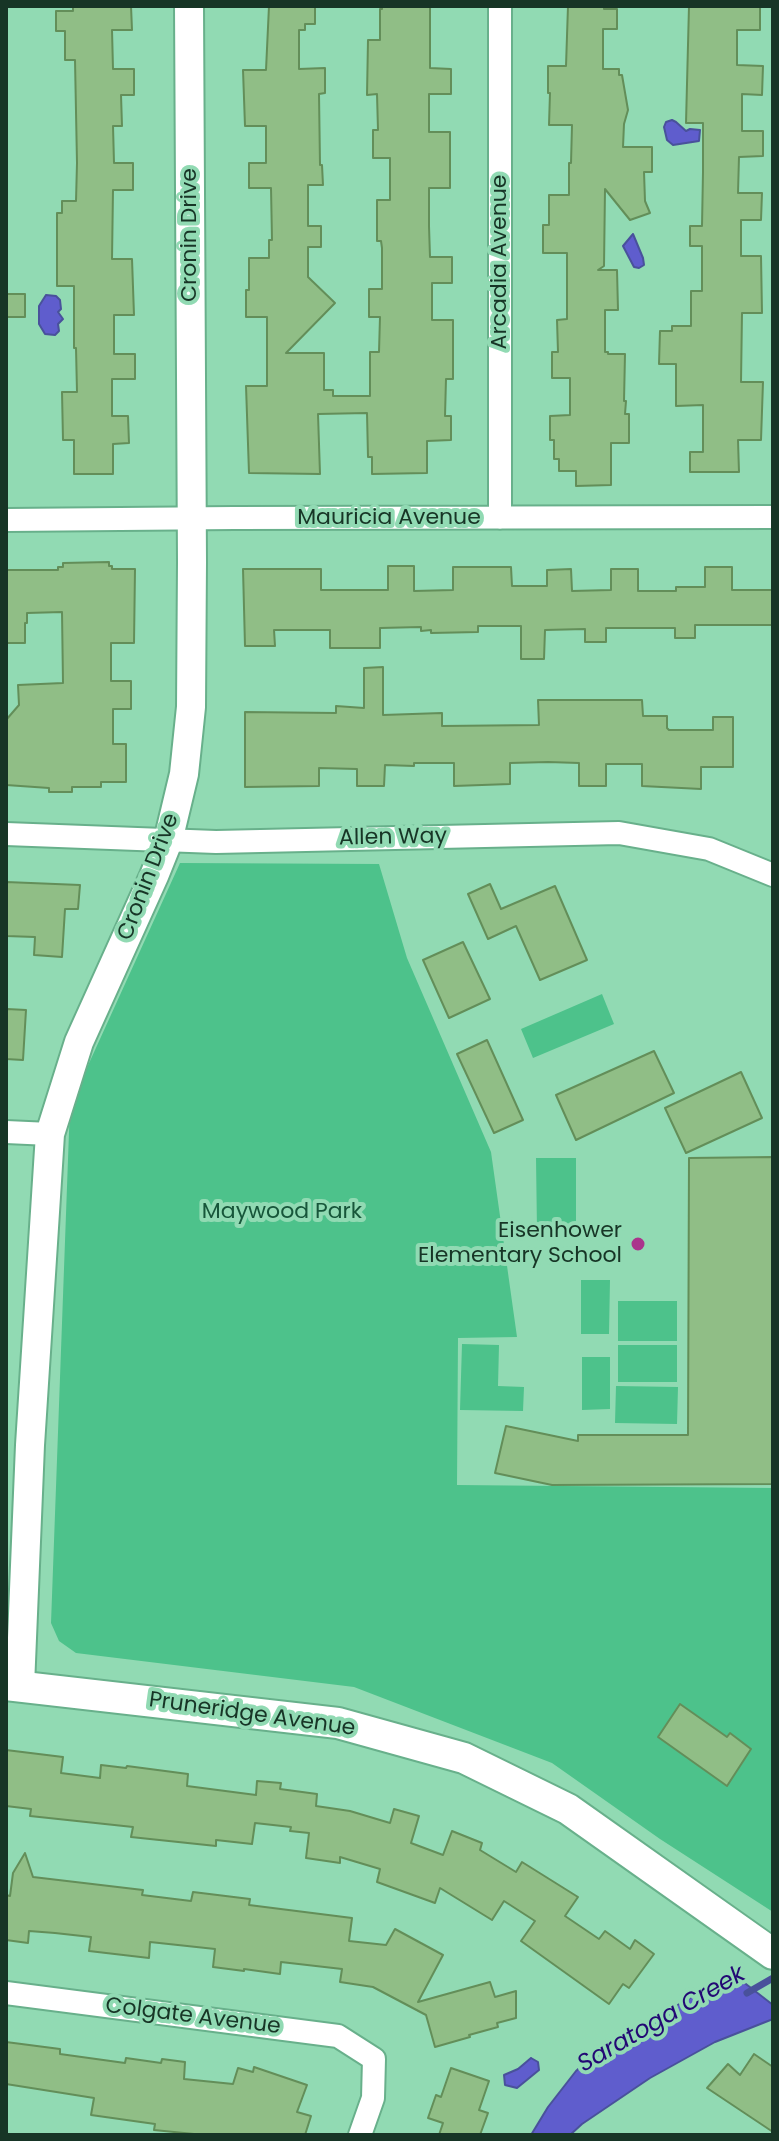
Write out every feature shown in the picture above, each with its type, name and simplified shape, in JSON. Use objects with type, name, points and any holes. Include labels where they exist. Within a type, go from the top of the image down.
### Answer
[{"type":"main road","name":"Pruneridge Avenue","points":[[13,1686],[338,1723],[464,1758],[568,1809],[768,1950]]},
{"type":"street","name":"Cronin Drive","points":[[13,1686],[50,1134],[79,1042],[168,841],[184,774],[191,707],[189,6]]},
{"type":"street","name":"Arcadia Avenue","points":[[500,6],[500,518]]},
{"type":"street","name":"Mauricia Avenue","points":[[6,520],[773,517]]},
{"type":"street","name":"Allen Way","points":[[6,834],[216,842],[619,833],[709,849],[773,875]]},
{"type":"street","points":[[6,1132],[50,1134]]},
{"type":"street","name":"Colgate Avenue","points":[[6,1993],[338,2036],[374,2059],[373,2098],[360,2135]]},
{"type":"green space","name":"Maywood Park","points":[[180,863],[379,864],[407,958],[491,1152],[517,1337],[458,1338],[457,1485],[773,1488],[773,1912],[660,1839],[552,1763],[354,1687],[76,1653],[59,1641],[51,1623],[70,1105]]},
{"type":"green space","points":[[602,994],[614,1024],[533,1058],[521,1029]]},
{"type":"green space","points":[[536,1158],[576,1158],[576,1231],[537,1231]]},
{"type":"green space","points":[[581,1280],[610,1280],[609,1334],[581,1334]]},
{"type":"green space","points":[[618,1301],[677,1301],[677,1341],[618,1341]]},
{"type":"green space","points":[[462,1344],[499,1345],[498,1386],[524,1387],[523,1411],[460,1410]]},
{"type":"green space","points":[[618,1345],[677,1345],[677,1382],[618,1382]]},
{"type":"green space","points":[[582,1357],[610,1357],[610,1409],[582,1410]]},
{"type":"green space","points":[[616,1386],[678,1387],[677,1424],[615,1423]]},
{"type":"water","points":[[672,120],[686,131],[700,130],[699,141],[673,145],[667,140],[664,127],[666,122]]},
{"type":"water","points":[[633,234],[643,258],[644,265],[639,268],[634,267],[623,246]]},
{"type":"water","points":[[46,295],[56,296],[60,300],[61,309],[58,312],[63,319],[55,335],[45,334],[39,324],[39,306]]},
{"type":"water","points":[[733,1974],[773,2005],[773,2019],[715,2042],[650,2078],[570,2135],[531,2135],[576,2071],[596,2053]]},
{"type":"water","points":[[531,2058],[538,2062],[539,2070],[517,2088],[505,2085],[504,2075]]},
{"type":"building","points":[[73,6],[131,6],[132,30],[112,30],[113,69],[134,69],[134,95],[121,95],[122,126],[113,126],[114,163],[133,163],[133,190],[113,190],[112,259],[132,259],[134,315],[114,315],[114,354],[135,354],[135,379],[112,379],[112,416],[128,416],[129,443],[113,444],[113,474],[74,474],[74,440],[63,440],[62,392],[77,392],[76,348],[74,286],[57,286],[57,213],[62,213],[62,201],[76,201],[77,163],[75,60],[65,60],[65,31],[56,31],[56,11],[73,11]]},
{"type":"building","points":[[269,6],[315,6],[315,24],[305,24],[305,30],[299,30],[299,69],[325,68],[325,93],[319,94],[323,185],[308,185],[308,226],[321,226],[321,247],[308,247],[308,277],[335,303],[286,353],[324,353],[324,390],[333,390],[333,396],[370,396],[370,352],[379,352],[380,317],[369,317],[369,289],[382,289],[377,200],[390,200],[390,158],[373,158],[373,130],[378,130],[377,94],[367,95],[368,40],[380,40],[382,6],[430,6],[430,68],[451,69],[451,94],[429,94],[429,132],[450,132],[450,188],[429,188],[430,257],[452,257],[452,283],[432,283],[432,320],[453,320],[453,379],[446,379],[445,416],[451,416],[451,440],[427,441],[427,473],[372,474],[372,457],[368,457],[367,413],[318,414],[320,474],[249,473],[246,386],[267,386],[267,317],[246,317],[249,258],[269,258],[269,240],[272,240],[271,188],[249,188],[249,163],[266,163],[266,126],[245,126],[243,70],[266,70]]},
{"type":"building","points":[[568,6],[617,9],[617,29],[603,29],[603,69],[619,69],[619,75],[622,75],[628,110],[623,147],[652,147],[652,172],[644,172],[645,201],[650,213],[630,220],[605,189],[604,266],[598,270],[617,270],[618,310],[605,310],[605,352],[625,354],[624,401],[625,414],[629,414],[629,443],[611,443],[611,485],[576,486],[576,471],[559,471],[559,459],[554,459],[554,440],[550,440],[550,416],[570,415],[570,378],[552,378],[552,352],[558,352],[557,320],[567,319],[567,253],[543,253],[543,225],[549,225],[549,195],[569,195],[572,125],[549,125],[548,93],[548,66],[566,66]]},
{"type":"building","points":[[689,6],[760,6],[760,30],[737,30],[737,65],[763,66],[762,95],[742,94],[742,131],[763,131],[763,156],[739,157],[738,193],[762,193],[761,220],[741,220],[741,256],[761,256],[762,313],[742,313],[741,382],[763,382],[761,440],[738,440],[739,472],[690,472],[690,452],[703,452],[703,405],[676,406],[676,364],[659,364],[660,331],[672,331],[672,326],[691,326],[691,291],[702,291],[702,246],[690,246],[690,226],[702,226],[703,123],[686,123]]},
{"type":"building","points":[[6,294],[25,294],[25,317],[6,317]]},
{"type":"building","points":[[109,562],[112,569],[135,569],[134,643],[111,643],[111,681],[131,681],[131,709],[113,709],[113,744],[126,744],[126,782],[101,782],[101,787],[72,787],[72,792],[49,792],[49,788],[6,785],[6,720],[19,705],[18,685],[63,683],[62,612],[27,613],[25,643],[6,643],[6,570],[58,570],[63,563]]},
{"type":"building","points":[[388,566],[414,566],[414,591],[453,590],[453,567],[511,567],[512,586],[547,586],[547,570],[571,569],[572,591],[611,590],[611,569],[638,569],[638,591],[676,591],[676,587],[705,587],[705,567],[732,567],[732,590],[773,590],[773,625],[695,625],[695,638],[675,638],[675,628],[606,628],[606,642],[585,642],[585,629],[545,630],[544,659],[521,659],[521,626],[478,626],[478,632],[431,633],[431,630],[421,631],[421,627],[380,628],[380,648],[330,648],[330,630],[274,630],[275,646],[245,646],[243,569],[321,569],[321,590],[388,590]]},
{"type":"building","points":[[383,667],[383,715],[442,713],[442,726],[539,725],[538,700],[642,700],[643,716],[667,716],[669,730],[713,730],[713,717],[733,717],[733,767],[701,767],[701,789],[642,786],[642,764],[606,764],[606,786],[579,786],[579,763],[548,762],[510,763],[510,784],[454,786],[454,763],[414,763],[414,766],[385,765],[384,786],[357,786],[357,769],[319,768],[319,786],[245,787],[245,712],[336,713],[336,706],[364,708],[364,668]]},
{"type":"building","points":[[6,882],[80,885],[78,909],[65,909],[62,957],[34,955],[35,937],[6,936]]},
{"type":"building","points":[[490,884],[501,909],[555,886],[587,960],[540,980],[516,926],[488,939],[468,894]]},
{"type":"building","points":[[463,942],[490,999],[449,1018],[423,960]]},
{"type":"building","points":[[7,1009],[26,1010],[23,1060],[6,1059]]},
{"type":"building","points":[[487,1040],[523,1120],[494,1133],[457,1054]]},
{"type":"building","points":[[654,1051],[674,1093],[576,1140],[556,1095]]},
{"type":"building","points":[[741,1072],[762,1118],[686,1153],[665,1108]]},
{"type":"building","points":[[773,1157],[773,1484],[552,1485],[495,1473],[506,1426],[578,1441],[578,1435],[688,1435],[689,1158]]},
{"type":"building","points":[[680,1704],[727,1737],[730,1733],[751,1749],[727,1786],[658,1737]]},
{"type":"building","points":[[6,1750],[63,1757],[61,1773],[100,1778],[101,1765],[127,1766],[188,1774],[187,1786],[256,1795],[257,1781],[281,1783],[280,1789],[317,1794],[316,1806],[350,1811],[390,1823],[394,1809],[419,1816],[411,1843],[443,1855],[452,1831],[482,1843],[480,1850],[516,1872],[522,1862],[578,1897],[565,1916],[599,1939],[605,1931],[630,1949],[635,1940],[654,1954],[629,1988],[623,1984],[609,2004],[521,1941],[535,1921],[504,1901],[492,1920],[440,1888],[435,1903],[377,1882],[380,1869],[340,1857],[340,1863],[306,1858],[309,1833],[290,1831],[291,1827],[255,1823],[252,1844],[216,1840],[216,1846],[131,1837],[133,1827],[30,1816],[31,1809],[6,1806]]},
{"type":"building","points":[[25,1853],[33,1877],[143,1890],[142,1895],[191,1901],[193,1892],[250,1899],[249,1905],[352,1918],[349,1941],[386,1945],[395,1929],[443,1955],[418,2002],[490,1982],[495,1997],[516,1991],[516,2018],[497,2023],[498,2027],[435,2047],[426,2015],[373,1987],[340,1982],[342,1969],[281,1962],[280,1974],[244,1971],[213,1967],[215,1949],[150,1942],[149,1958],[89,1951],[91,1937],[55,1933],[29,1931],[28,1943],[6,1940],[6,1895],[10,1896],[13,1873]]},
{"type":"building","points":[[6,2042],[60,2049],[60,2054],[125,2063],[126,2058],[161,2063],[162,2059],[185,2062],[184,2079],[233,2084],[238,2068],[253,2072],[254,2067],[307,2085],[297,2112],[311,2116],[305,2135],[204,2135],[154,2130],[155,2124],[91,2115],[94,2098],[6,2084]]},
{"type":"building","points":[[754,2054],[773,2067],[773,2132],[707,2088],[728,2064],[740,2075]]},
{"type":"building","points":[[451,2068],[489,2081],[479,2110],[488,2113],[480,2135],[439,2135],[443,2123],[428,2118],[436,2095],[441,2097]]},
{"type":"waterway","name":"Saratoga Creek","points":[[747,1993],[773,1978]]},
{"type":"place","name":"Eisenhower Elementary School","points":[[638,1244]]}]
